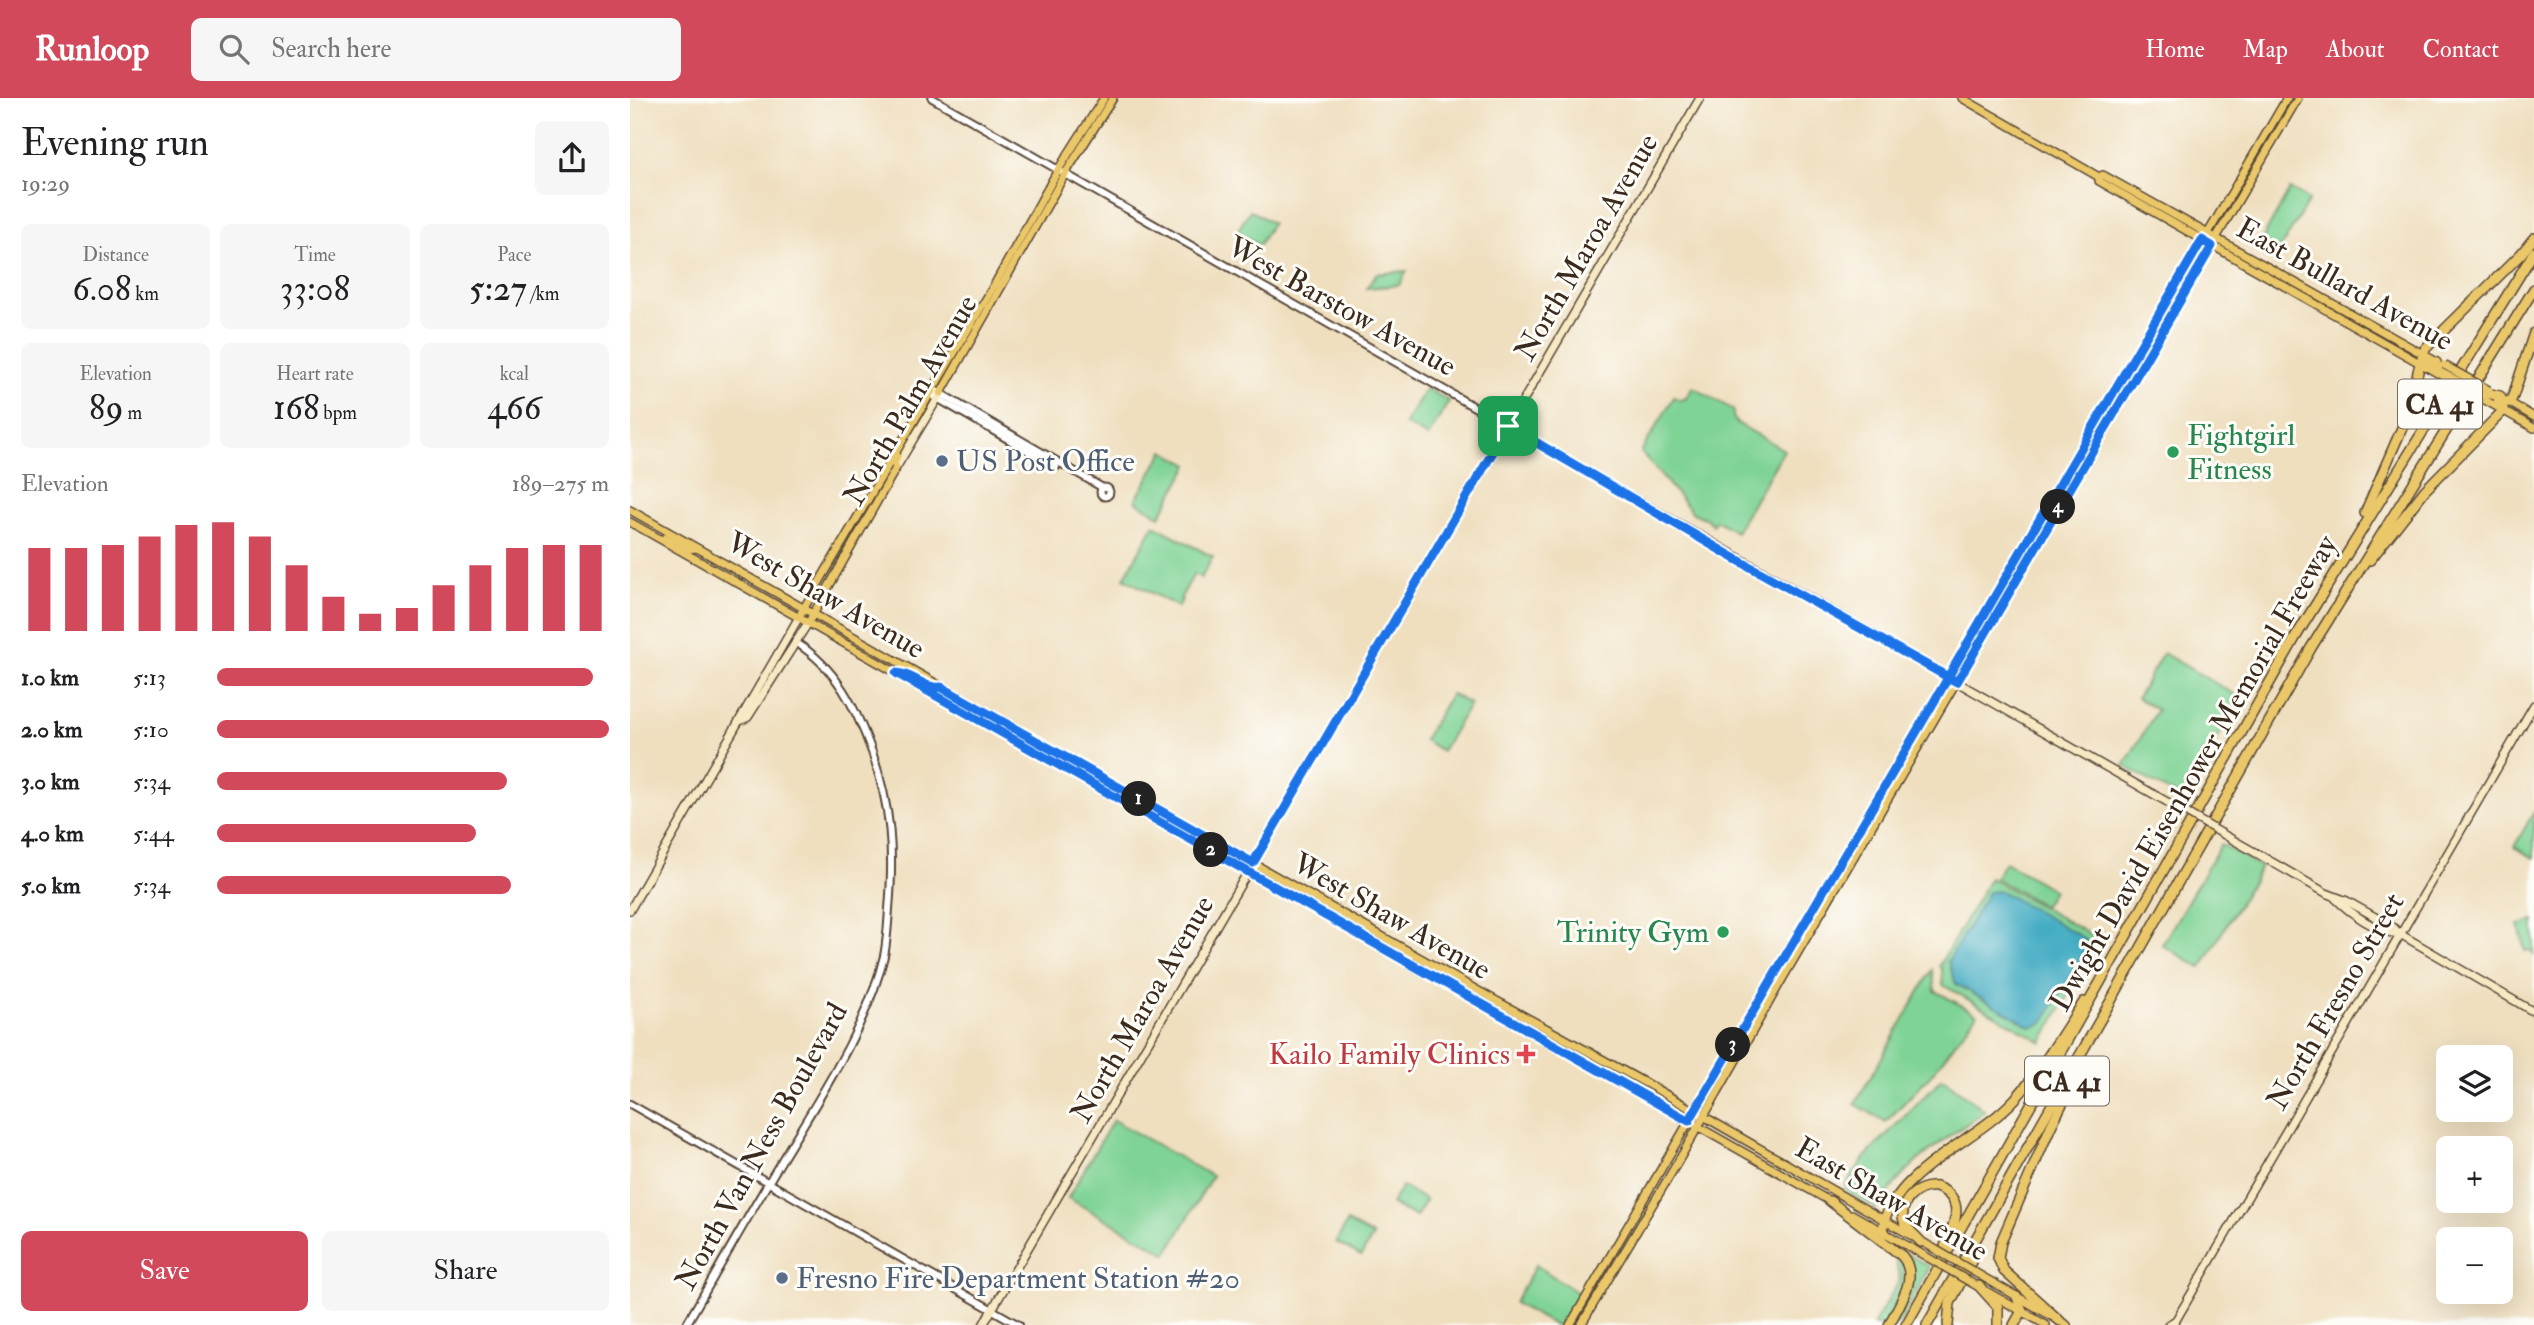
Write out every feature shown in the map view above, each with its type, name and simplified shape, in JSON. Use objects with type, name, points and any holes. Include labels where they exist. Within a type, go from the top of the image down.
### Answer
[{"type":"highway","points":[[2344,556],[2432,366],[2534,238]]},
{"type":"highway","name":"Dwight David Eisenhower Memorial Freeway","points":[[1905,1325],[2295,638],[2534,253]]},
{"type":"highway","name":"Dwight David Eisenhower Memorial Freeway","points":[[1927,1325],[2351,582],[2534,289]]},
{"type":"highway","points":[[2351,582],[2425,490],[2504,403],[2534,333]]},
{"type":"highway","points":[[2432,366],[2504,403]]},
{"type":"highway","points":[[1885,1233],[1882,1227],[1884,1220],[1898,1196],[1914,1178],[1991,1122],[2018,1096],[2117,955]]},
{"type":"highway","points":[[2063,1323],[2004,1271],[1998,1250],[2051,1126],[2133,963]]},
{"type":"highway","points":[[1948,1325],[1948,1309],[1957,1288],[2036,1136]]},
{"type":"highway","points":[[1905,1325],[1940,1258],[1955,1222],[1956,1208],[1951,1196],[1936,1187],[1918,1189],[1905,1206],[1905,1223],[1921,1242]]},
{"type":"highway","points":[[1832,1198],[1902,1256],[1908,1264],[1909,1284],[1889,1325]]},
{"type":"highway","points":[[1975,1284],[1997,1307],[1998,1325]]},
{"type":"highway","points":[[2014,1325],[2022,1311],[2017,1297]]},
{"type":"main road","name":"North Palm Avenue","points":[[741,720],[748,717],[808,623],[939,396],[1104,98]]},
{"type":"main road","name":"North Palm Avenue","points":[[630,910],[996,282],[1062,172],[1113,98]]},
{"type":"main road","name":"North Maroa Avenue","points":[[983,1325],[1700,98]]},
{"type":"main road","points":[[1962,98],[2099,177],[2099,181],[2115,191],[2126,192],[2149,205],[2156,204]]},
{"type":"main road","points":[[1570,1325],[2287,98]]},
{"type":"main road","points":[[1581,1325],[1705,1117],[2298,98]]},
{"type":"main road","points":[[2099,177],[2103,175],[2156,204]]},
{"type":"main road","name":"East Bullard Avenue","points":[[2115,191],[2432,366]]},
{"type":"main road","name":"East Bullard Avenue","points":[[2156,204],[2432,366]]},
{"type":"main road","points":[[2157,339],[2156,331],[2168,309],[2178,281]]},
{"type":"main road","points":[[2135,376],[2134,369],[2148,345],[2146,339]]},
{"type":"main road","points":[[2486,395],[2534,416]]},
{"type":"main road","points":[[2504,403],[2534,428]]},
{"type":"main road","points":[[896,468],[895,461],[914,429],[919,413]]},
{"type":"main road","name":"West Shaw Avenue","points":[[630,510],[941,687],[1689,1121]]},
{"type":"main road","name":"West Shaw Avenue","points":[[630,522],[896,673],[1695,1111]]},
{"type":"main road","points":[[654,536],[673,540],[689,549],[695,548]]},
{"type":"main road","points":[[691,556],[697,554],[712,562],[717,560]]},
{"type":"main road","points":[[896,673],[907,673],[933,688],[941,687]]},
{"type":"main road","points":[[1948,677],[2335,898],[2347,901],[2393,927],[2400,934],[2534,1012]]},
{"type":"main road","name":"North Fresno Street","points":[[2168,1325],[2176,1322],[2534,705]]},
{"type":"main road","points":[[1875,821],[1875,812],[1892,783],[1892,774]]},
{"type":"main road","name":"East Shaw Avenue","points":[[1695,1111],[1885,1233],[2046,1325]]},
{"type":"main road","name":"East Shaw Avenue","points":[[1689,1121],[1803,1186],[1884,1220],[2063,1323]]},
{"type":"main road","points":[[1636,1231],[1634,1224],[1654,1189],[1655,1180]]},
{"type":"main road","points":[[1618,1262],[1617,1255],[1629,1233],[1628,1226]]},
{"type":"street","name":"West Barstow Avenue","points":[[932,98],[1729,555],[1948,677]]},
{"type":"street","points":[[931,392],[1102,490]]},
{"type":"street","name":"North Van Ness Boulevard","points":[[686,1325],[834,1072],[861,1018],[884,957],[891,894],[892,834],[884,786],[866,736],[848,698],[825,664],[795,642]]},
{"type":"street","points":[[630,1104],[1019,1325]]},
{"type":"green space","points":[[2290,189],[2309,200],[2279,251],[2261,241]]},
{"type":"green space","points":[[1250,210],[1272,223],[1259,245],[1237,232]]},
{"type":"green space","points":[[1407,271],[1399,285],[1367,288],[1376,274]]},
{"type":"green space","points":[[1693,387],[1733,410],[1737,423],[1784,450],[1736,532],[1716,520],[1713,525],[1693,513],[1641,452],[1674,397],[1685,399]]},
{"type":"green space","points":[[1426,388],[1449,401],[1428,437],[1405,424]]},
{"type":"green space","points":[[1164,451],[1189,465],[1160,516],[1135,501]]},
{"type":"green space","points":[[1154,525],[1213,557],[1201,578],[1194,574],[1178,607],[1124,578]]},
{"type":"green space","points":[[2163,653],[2241,698],[2182,799],[2124,766],[2157,710],[2137,698]]},
{"type":"green space","points":[[1451,694],[1470,704],[1442,751],[1424,740]]},
{"type":"green space","points":[[2534,812],[2534,858],[2514,847]]},
{"type":"green space","points":[[2221,844],[2261,867],[2201,968],[2162,945]]},
{"type":"green space","points":[[2005,862],[2053,890],[2044,906],[1995,878]]},
{"type":"green space","points":[[1990,878],[2100,940],[2042,1042],[1943,985],[1942,969],[1939,966]]},
{"type":"green space","points":[[2534,921],[2534,956],[2531,950],[2525,951],[2519,925]]},
{"type":"green space","points":[[1932,970],[1935,991],[1977,1014],[1934,1071],[1886,1122],[1855,1104]]},
{"type":"green space","points":[[1941,1079],[1985,1111],[1913,1165],[1879,1207],[1876,1208],[1846,1191],[1845,1187],[1865,1157]]},
{"type":"green space","points":[[1113,1120],[1212,1176],[1167,1254],[1068,1198]]},
{"type":"green space","points":[[1402,1186],[1426,1200],[1416,1217],[1391,1204]]},
{"type":"green space","points":[[1347,1222],[1373,1236],[1361,1256],[1336,1242]]},
{"type":"green space","points":[[1903,1251],[1930,1267],[1898,1325],[1893,1325],[1908,1297],[1913,1278],[1913,1268]]},
{"type":"green space","points":[[1890,1252],[1903,1265],[1904,1284],[1884,1325],[1873,1325],[1900,1280],[1895,1259]]},
{"type":"green space","points":[[1536,1265],[1581,1295],[1564,1325],[1554,1325],[1514,1303]]},
{"type":"water","points":[[2001,891],[2086,939],[2087,948],[2043,1023],[2032,1027],[1956,984],[1948,961],[1988,892]]},
{"type":"place","name":"Fightgirl Fitness","points":[[2173,452]]},
{"type":"place","name":"US Post Office","points":[[942,461]]},
{"type":"place","name":"Trinity Gym","points":[[1723,932]]},
{"type":"place","name":"Kailo Family Clinics","points":[[1526,1054]]},
{"type":"place","name":"Fresno Fire Department Station #20","points":[[782,1278]]},
{"type":"route","points":[[1508,426],[1253,863],[941,687],[933,688],[907,673],[896,673],[1689,1121],[1948,677],[1957,682],[2212,246],[2202,240],[1948,677],[1729,555],[1508,426]]}]
